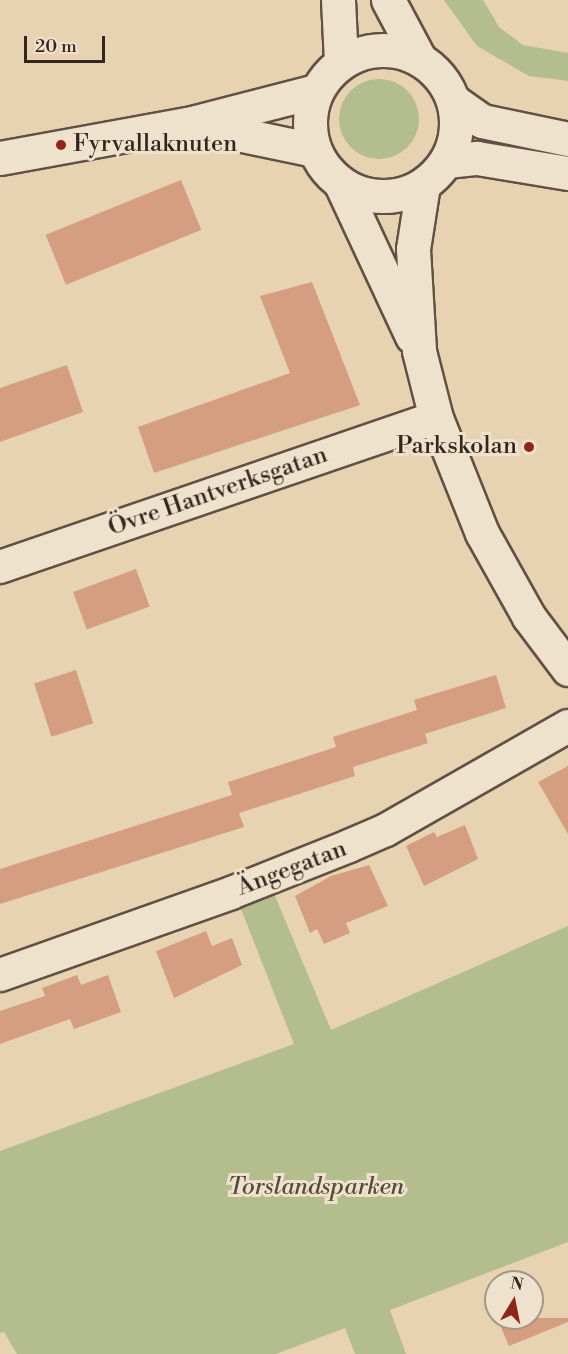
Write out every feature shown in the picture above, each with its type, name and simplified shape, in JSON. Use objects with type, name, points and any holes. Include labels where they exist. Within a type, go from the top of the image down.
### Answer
[{"type":"main road","points":[[338,0],[341,61]]},
{"type":"main road","points":[[388,0],[419,58]]},
{"type":"main road","points":[[393,49],[419,58],[441,76],[455,102],[457,132],[447,160],[423,185],[396,196],[368,195],[341,184],[325,169],[314,150],[309,120],[316,91],[341,61],[366,51],[393,49]]},
{"type":"main road","points":[[0,158],[188,124],[316,91]]},
{"type":"main road","points":[[455,102],[482,121],[568,139]]},
{"type":"main road","points":[[188,124],[314,150]]},
{"type":"main road","points":[[447,160],[477,158],[568,173]]},
{"type":"main road","points":[[341,184],[419,351],[436,418],[482,533],[529,617],[568,669]]},
{"type":"main road","points":[[419,351],[413,249],[423,185]]},
{"type":"street","name":"Övre Hantverksgatan","points":[[0,567],[436,418]]},
{"type":"street","name":"Ängegatan","points":[[0,975],[231,893],[350,846],[386,830],[568,726]]},
{"type":"green space","points":[[444,0],[483,0],[499,27],[523,45],[568,53],[568,81],[529,76],[477,46]]},
{"type":"green space","points":[[379,79],[394,82],[407,91],[416,104],[419,119],[416,134],[407,147],[394,156],[379,159],[364,156],[351,147],[342,134],[339,119],[342,104],[351,91],[364,82]]},
{"type":"green space","name":"Torslandsparken","points":[[273,891],[331,1030],[568,926],[568,1242],[495,1270],[484,1270],[484,1274],[390,1310],[406,1354],[355,1354],[345,1328],[276,1354],[17,1354],[4,1332],[0,1333],[0,1151],[294,1044],[239,904]]},
{"type":"building","points":[[181,180],[201,230],[66,285],[46,235]]},
{"type":"building","points":[[312,282],[360,405],[154,473],[138,427],[290,373],[260,296]]},
{"type":"building","points":[[67,365],[83,412],[0,442],[0,388]]},
{"type":"building","points":[[136,569],[150,607],[87,630],[73,592]]},
{"type":"building","points":[[76,670],[93,723],[51,737],[34,684]]},
{"type":"building","points":[[496,675],[506,708],[425,734],[428,743],[353,767],[355,776],[239,813],[244,827],[0,904],[0,869],[232,795],[228,782],[336,747],[333,737],[417,710],[414,700]]},
{"type":"building","points":[[568,766],[568,834],[538,782]]},
{"type":"building","points":[[465,825],[478,859],[424,886],[406,846],[434,832],[437,837]]},
{"type":"building","points":[[369,865],[388,906],[346,923],[350,933],[324,944],[317,929],[310,933],[295,896],[331,876]]},
{"type":"building","points":[[206,931],[212,946],[232,938],[242,965],[174,998],[156,951]]},
{"type":"building","points":[[77,975],[81,985],[108,975],[121,1012],[74,1029],[70,1019],[0,1044],[0,1011],[45,996],[42,988]]},
{"type":"building","points":[[544,1318],[568,1318],[568,1322],[509,1346],[502,1330],[544,1330]]},
{"type":"place","name":"Fyrvallaknuten","points":[[61,145]]},
{"type":"place","name":"Parkskolan","points":[[529,447]]}]
